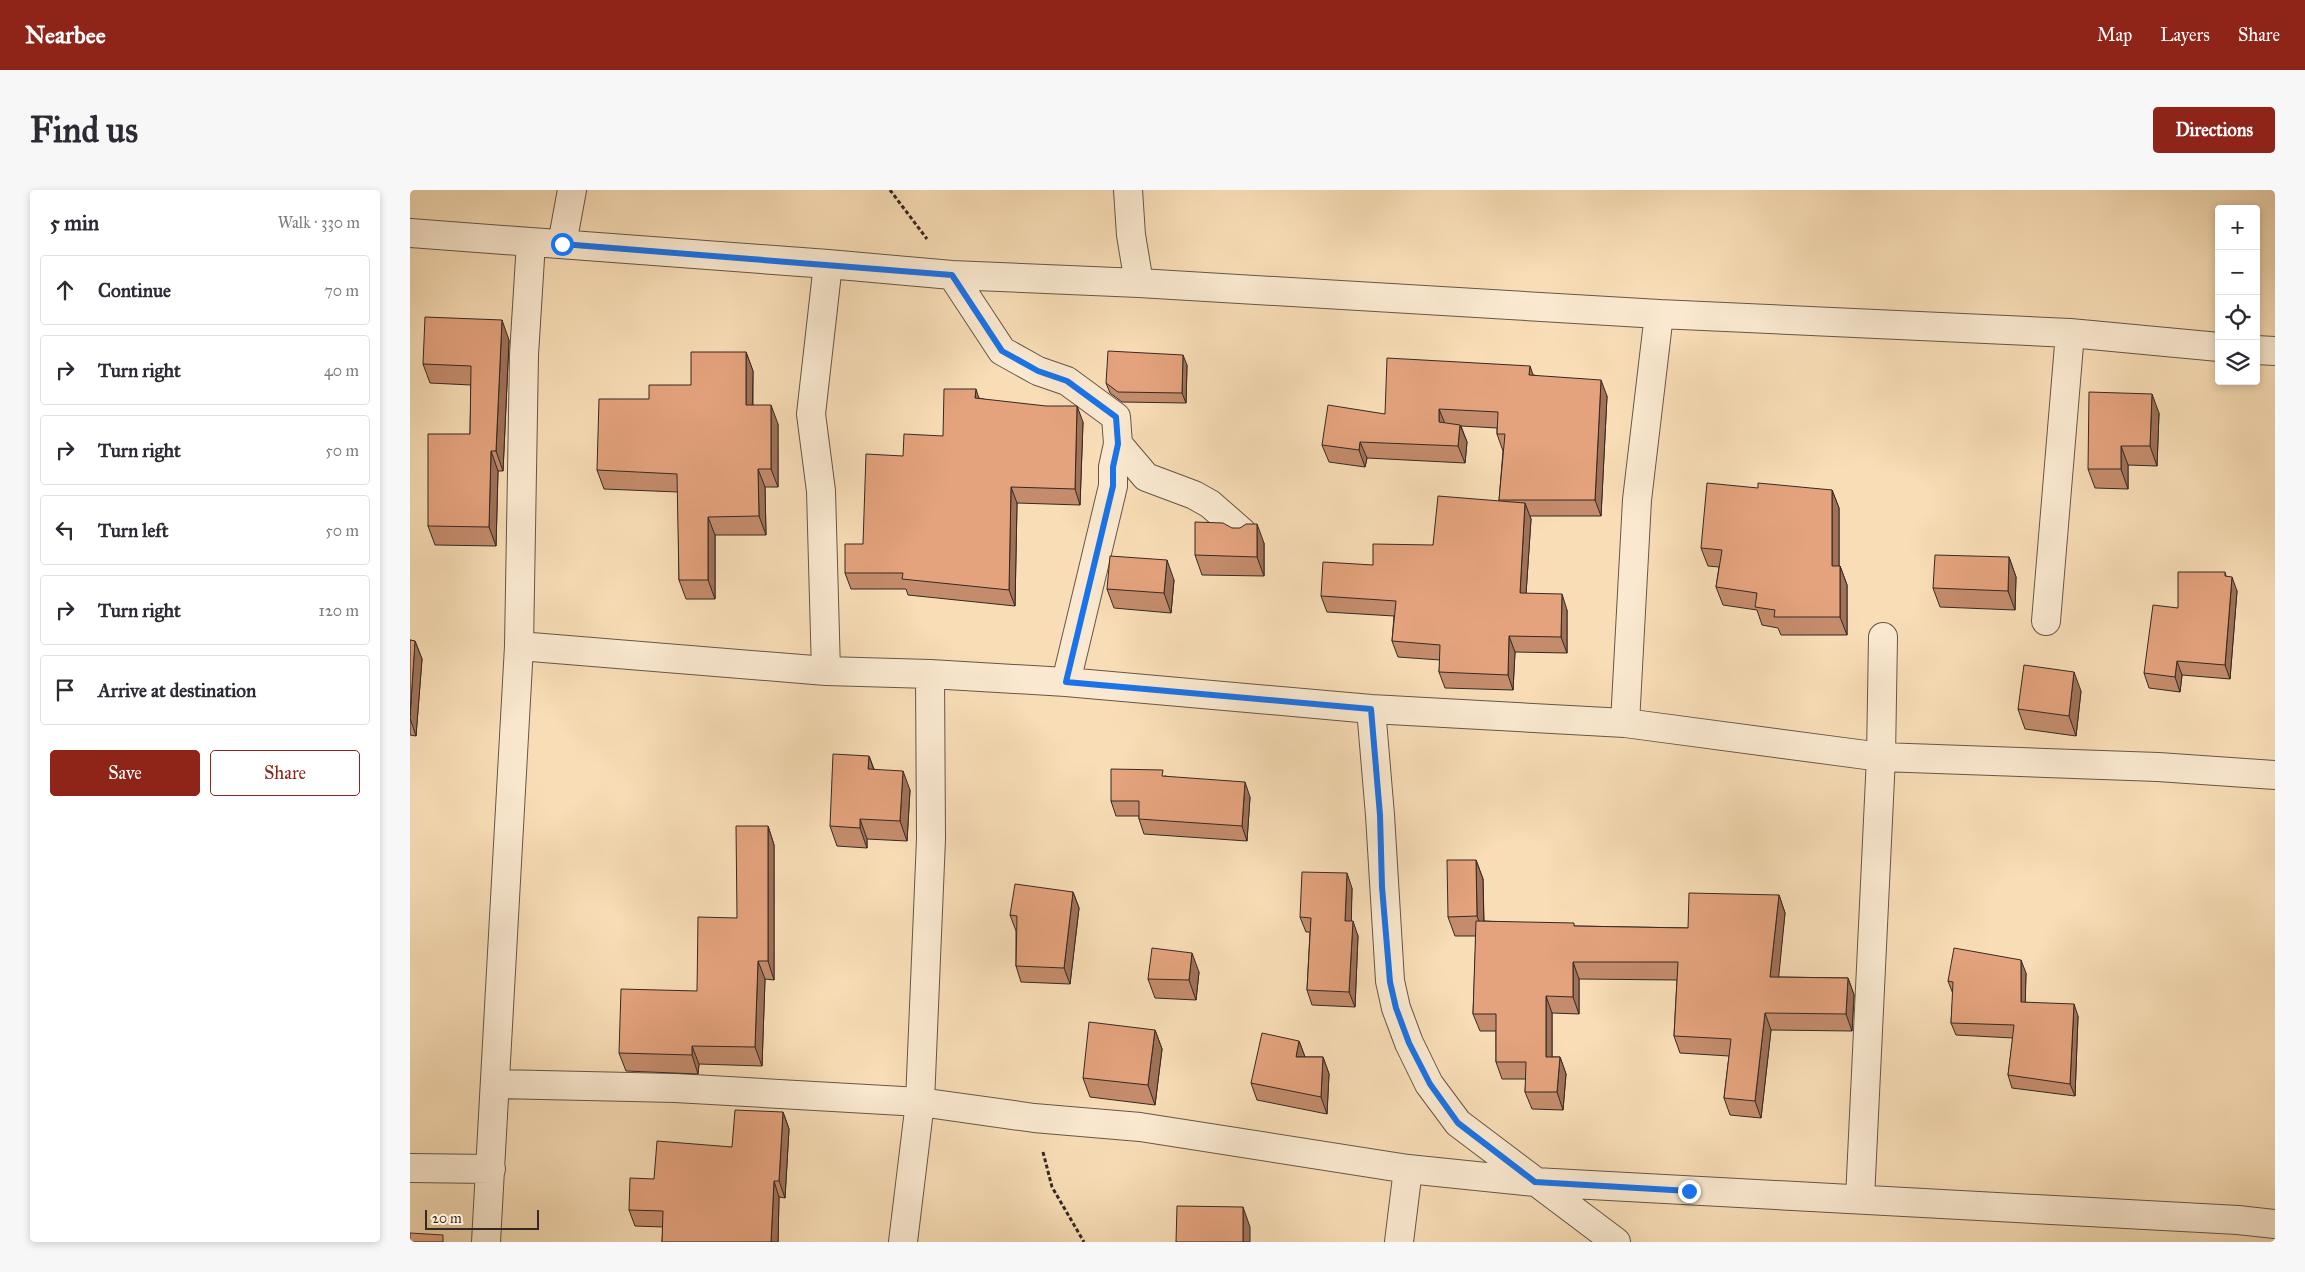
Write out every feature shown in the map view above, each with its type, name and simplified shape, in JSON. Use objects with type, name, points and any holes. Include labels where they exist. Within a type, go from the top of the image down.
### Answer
[{"type":"street","points":[[562,244],[572,190]]},
{"type":"street","points":[[1128,190],[1130,235],[1139,283]]},
{"type":"street","points":[[410,234],[828,264],[952,275],[1139,283],[1659,314],[2070,333],[2215,347]]},
{"type":"street","points":[[486,1242],[519,646],[524,355],[531,242]]},
{"type":"street","points":[[826,671],[821,491],[811,414],[828,264]]},
{"type":"street","points":[[952,275],[1002,351],[1038,371],[1067,381],[1116,417],[1118,444],[1113,467],[1113,486],[1066,682]]},
{"type":"street","points":[[1625,723],[1637,500],[1659,314]]},
{"type":"street","points":[[2046,621],[2070,333]]},
{"type":"street","points":[[2260,350],[2275,351]]},
{"type":"street","points":[[1118,444],[1146,477],[1202,499],[1228,518],[1242,532]]},
{"type":"street","points":[[1860,1200],[1881,757],[1883,636]]},
{"type":"street","points":[[519,646],[826,671],[930,674],[1066,682],[1371,709],[1625,723],[1881,757],[2158,767],[2275,775]]},
{"type":"street","points":[[903,1242],[920,1102],[931,839],[930,674]]},
{"type":"street","points":[[1371,709],[1380,815],[1387,958],[1396,1008],[1409,1043],[1430,1084],[1458,1123],[1616,1242]]},
{"type":"street","points":[[496,1084],[675,1088],[920,1102],[1034,1118],[1140,1127],[1408,1168],[1535,1182],[2238,1220],[2275,1224]]},
{"type":"street","points":[[410,1168],[491,1169]]},
{"type":"street","points":[[1399,1242],[1408,1168]]},
{"type":"path","points":[[890,190],[914,220],[952,275]]},
{"type":"path","points":[[1034,1118],[1052,1187],[1084,1242]]},
{"type":"building","points":[[425,317],[502,320],[496,451],[491,451],[489,527],[428,526],[428,434],[470,434],[471,366],[423,364]]},
{"type":"building","points":[[1108,351],[1183,355],[1182,393],[1118,392],[1106,383]]},
{"type":"building","points":[[691,352],[746,352],[746,405],[771,405],[771,469],[758,469],[759,516],[708,517],[708,580],[679,580],[677,474],[597,470],[599,399],[649,399],[649,385],[691,385]]},
{"type":"building","points":[[1387,358],[1530,366],[1529,375],[1601,380],[1595,500],[1499,500],[1505,434],[1497,434],[1498,412],[1439,409],[1439,422],[1460,425],[1458,446],[1360,442],[1359,450],[1322,445],[1328,405],[1385,414]]},
{"type":"building","points":[[944,389],[976,389],[975,398],[1046,406],[1077,406],[1075,489],[1011,487],[1009,590],[902,579],[903,573],[845,573],[845,544],[863,544],[866,454],[903,456],[904,434],[943,436]]},
{"type":"building","points":[[2089,392],[2152,394],[2150,446],[2121,446],[2121,469],[2088,469]]},
{"type":"building","points":[[1707,483],[1758,488],[1758,483],[1832,490],[1832,566],[1840,566],[1840,617],[1774,617],[1775,610],[1755,607],[1757,593],[1716,587],[1722,550],[1701,548]]},
{"type":"building","points":[[1438,496],[1525,503],[1520,593],[1562,594],[1561,637],[1509,636],[1508,675],[1439,672],[1440,645],[1392,641],[1396,601],[1321,596],[1323,562],[1373,565],[1373,544],[1433,545]]},
{"type":"building","points":[[1195,522],[1223,523],[1232,528],[1240,528],[1246,524],[1257,524],[1257,557],[1195,555]]},
{"type":"building","points":[[1935,555],[2009,557],[2008,591],[1933,588]]},
{"type":"building","points":[[1110,556],[1167,560],[1164,593],[1107,589]]},
{"type":"building","points":[[2178,572],[2225,572],[2225,576],[2232,577],[2225,665],[2177,661],[2175,677],[2144,673],[2153,605],[2178,608]]},
{"type":"building","points":[[410,640],[415,641],[410,716]]},
{"type":"building","points":[[2024,665],[2074,672],[2069,716],[2018,709]]},
{"type":"building","points":[[833,754],[869,756],[868,769],[903,771],[900,821],[860,819],[860,828],[830,826]]},
{"type":"building","points":[[1111,769],[1163,770],[1162,776],[1245,782],[1242,826],[1139,819],[1139,801],[1111,801]]},
{"type":"building","points":[[736,826],[768,826],[768,961],[758,961],[755,1047],[692,1046],[692,1055],[619,1053],[621,989],[697,991],[698,917],[737,918]]},
{"type":"building","points":[[1447,860],[1476,860],[1477,916],[1448,917]]},
{"type":"building","points":[[1302,872],[1347,873],[1345,921],[1353,921],[1349,992],[1307,990],[1311,918],[1300,917]]},
{"type":"building","points":[[1015,884],[1073,892],[1064,968],[1016,966],[1017,916],[1010,915]]},
{"type":"building","points":[[1689,893],[1779,895],[1770,977],[1848,978],[1846,1014],[1765,1013],[1755,1101],[1724,1098],[1731,1039],[1674,1036],[1678,962],[1573,962],[1573,997],[1546,996],[1546,1057],[1560,1057],[1557,1092],[1525,1092],[1526,1062],[1496,1062],[1496,1014],[1473,1014],[1476,921],[1574,923],[1574,926],[1688,928]]},
{"type":"building","points":[[1152,948],[1192,953],[1189,980],[1148,979]]},
{"type":"building","points":[[1954,948],[2021,960],[2021,1002],[2074,1004],[2070,1084],[2008,1075],[2014,1025],[1951,1023],[1953,982],[1948,981]]},
{"type":"building","points":[[1089,1022],[1155,1030],[1148,1085],[1083,1078]]},
{"type":"building","points":[[1262,1033],[1299,1041],[1296,1057],[1323,1057],[1321,1097],[1251,1083]]},
{"type":"building","points":[[735,1110],[783,1112],[779,1181],[774,1181],[771,1242],[662,1242],[663,1211],[629,1210],[630,1178],[654,1179],[657,1141],[732,1147]]},
{"type":"building","points":[[1177,1206],[1243,1207],[1243,1242],[1176,1242]]},
{"type":"building","points":[[410,1233],[443,1235],[443,1242],[410,1242]]},
{"type":"route","points":[[562,244],[952,275],[1002,351],[1038,371],[1067,381],[1116,417],[1118,444],[1113,467],[1113,486],[1066,682],[1371,709],[1380,815],[1382,887],[1390,982],[1396,1008],[1409,1043],[1430,1084],[1458,1123],[1535,1182],[1689,1191]]}]
